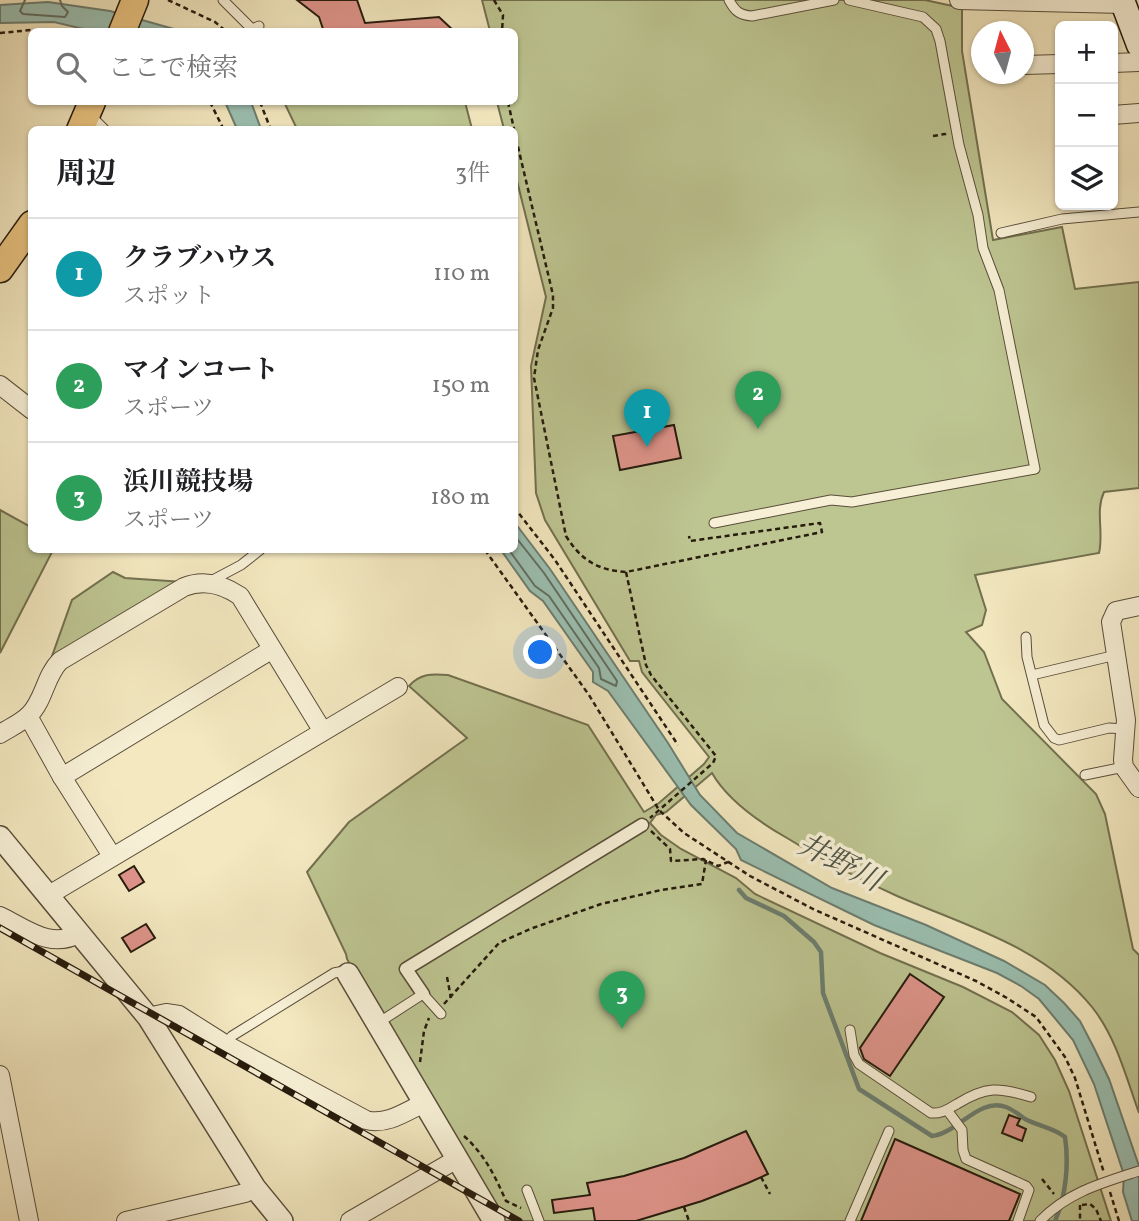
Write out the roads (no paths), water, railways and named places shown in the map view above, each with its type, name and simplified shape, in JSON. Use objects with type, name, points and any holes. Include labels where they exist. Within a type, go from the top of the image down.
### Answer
[{"type":"main road","points":[[1122,2],[1139,45]]},
{"type":"main road","points":[[0,269],[28,229]]},
{"type":"street","points":[[959,0],[1122,2]]},
{"type":"street","points":[[1118,63],[1139,62]]},
{"type":"street","points":[[1034,65],[1055,64]]},
{"type":"street","points":[[1118,115],[1139,113]]},
{"type":"street","points":[[0,386],[28,407]]},
{"type":"street","points":[[0,734],[34,709],[50,675],[60,661],[184,587],[207,583],[229,588],[240,596],[322,730]]},
{"type":"street","points":[[1139,606],[1123,608],[1112,615],[1126,713],[1124,767],[1139,788]]},
{"type":"street","points":[[62,777],[271,650]]},
{"type":"street","points":[[49,895],[397,687]]},
{"type":"street","points":[[28,716],[62,777],[112,856]]},
{"type":"street","points":[[423,994],[406,969],[642,825]]},
{"type":"street","points":[[0,836],[148,1017],[255,1188],[282,1221]]},
{"type":"street","points":[[0,916],[50,940],[69,940],[80,933]]},
{"type":"street","points":[[348,974],[494,1221]]},
{"type":"street","points":[[148,1017],[166,1013],[179,1015],[225,1044],[375,1123],[398,1116],[424,1103]]},
{"type":"street","points":[[1,1080],[29,1221]]},
{"type":"street","points":[[350,1221],[457,1159]]},
{"type":"street","points":[[126,1221],[245,1193],[255,1188]]},
{"type":"lane","points":[[223,0],[251,28]]},
{"type":"lane","points":[[729,0],[735,11],[752,16],[834,0]]},
{"type":"lane","points":[[714,523],[831,500],[852,502],[1035,469],[999,290],[983,248],[936,29],[923,16],[849,0]]},
{"type":"lane","points":[[254,28],[259,26]]},
{"type":"lane","points":[[1001,233],[1062,219],[1139,212]]},
{"type":"lane","points":[[207,583],[241,565],[256,553]]},
{"type":"lane","points":[[1026,637],[1027,657],[1044,725],[1054,738],[1059,740],[1109,728],[1125,729]]},
{"type":"lane","points":[[1032,675],[1116,655]]},
{"type":"lane","points":[[1085,775],[1124,767]]},
{"type":"lane","points":[[225,1044],[232,1036],[334,973],[344,971],[348,974]]},
{"type":"lane","points":[[377,1023],[423,994],[439,1011]]},
{"type":"lane","points":[[850,1030],[854,1055],[859,1064],[928,1112],[936,1114],[947,1110],[968,1097],[989,1089],[1004,1089],[1031,1097]]},
{"type":"lane","points":[[947,1110],[957,1122],[966,1159],[1027,1186],[1029,1190],[1018,1221]]},
{"type":"lane","points":[[850,1221],[889,1131]]},
{"type":"lane","points":[[1040,1221],[1054,1207],[1079,1191],[1139,1171]]},
{"type":"lane","points":[[527,1190],[538,1219]]},
{"type":"water","points":[[48,2],[110,11],[170,28],[79,28],[54,22],[0,23],[0,5]]},
{"type":"water","points":[[226,105],[252,105],[260,126],[236,126]]},
{"type":"water","points":[[518,527],[550,569],[700,795],[737,833],[832,888],[926,925],[1004,961],[1045,985],[1064,1003],[1080,1021],[1109,1079],[1139,1166],[1139,1221],[1132,1221],[1123,1192],[1124,1175],[1094,1084],[1073,1040],[1039,999],[997,973],[874,925],[741,860],[736,849],[691,805],[608,691],[593,682],[593,672],[543,601],[530,591],[503,553],[518,553]]},
{"type":"waterway","points":[[739,890],[746,898],[784,916],[814,942],[821,952],[823,993],[859,1089],[932,1136],[951,1129],[978,1111],[996,1105],[1009,1108],[1025,1119],[1065,1137],[1066,1180],[1055,1221]]},
{"type":"railway","points":[[0,928],[519,1221]]},
{"type":"place","name":"マインコート","points":[[758,429]]},
{"type":"place","name":"クラブハウス","points":[[647,447]]},
{"type":"place","name":"浜川競技場","points":[[622,1029]]},
{"type":"water label","name":"井野川","points":[[840,862]]}]
